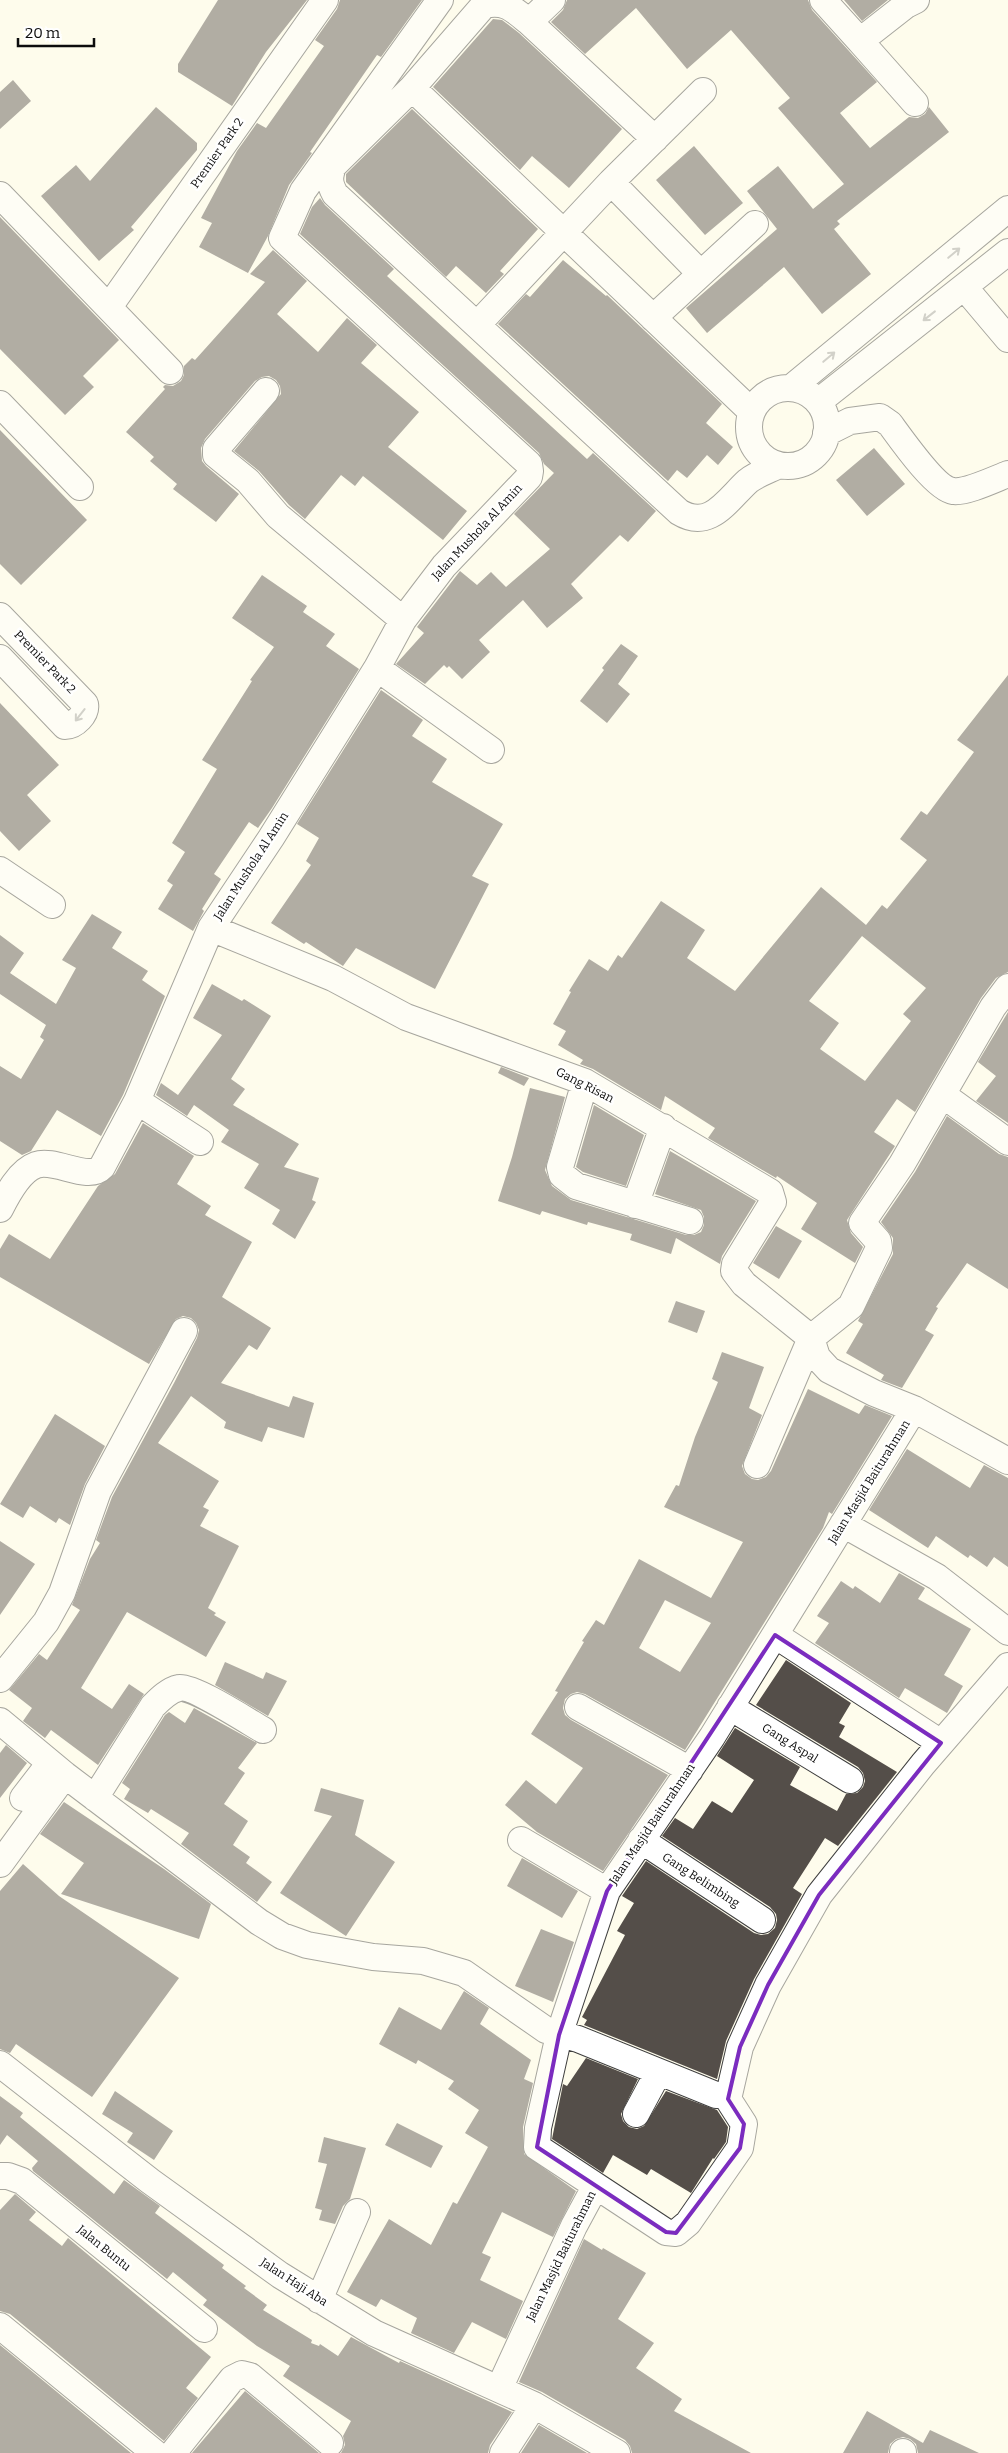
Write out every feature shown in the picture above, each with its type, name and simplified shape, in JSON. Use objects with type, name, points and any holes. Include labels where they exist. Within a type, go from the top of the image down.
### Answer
[{"type":"street","name":"Premier Park 2","points":[[109,306],[325,0]]},
{"type":"street","name":"Jalan Mushola Al Amin","points":[[0,1209],[8,1193],[29,1169],[37,1164],[72,1168],[88,1173],[98,1171],[137,1101],[211,928],[271,838],[377,668],[403,620],[444,566],[529,477],[528,464],[284,242],[282,238],[283,232],[303,191],[440,0]]},
{"type":"street","points":[[529,22],[552,0]]},
{"type":"street","points":[[823,0],[915,103]]},
{"type":"street","points":[[860,41],[906,5],[916,0]]},
{"type":"street","points":[[655,140],[529,22],[500,1],[484,6],[412,88],[333,166],[329,176],[330,186],[335,194],[679,512],[690,519],[704,519],[714,513],[770,460]]},
{"type":"street","points":[[412,88],[728,390],[756,404]]},
{"type":"street","points":[[477,325],[611,182],[703,91]]},
{"type":"street","points":[[611,182],[700,273]]},
{"type":"street","points":[[0,195],[170,371]]},
{"type":"street","points":[[791,388],[1008,209]]},
{"type":"street","points":[[653,318],[755,224]]},
{"type":"street","points":[[823,416],[1008,252]]},
{"type":"street","points":[[966,288],[1008,339]]},
{"type":"street","points":[[791,388],[806,392],[823,416],[824,445],[810,461],[789,468],[770,460],[753,447],[748,435],[748,423],[756,404],[775,389],[791,388]]},
{"type":"street","points":[[266,392],[216,449],[216,456],[248,481],[278,516],[403,620]]},
{"type":"street","points":[[0,404],[80,487]]},
{"type":"street","points":[[823,416],[850,421],[880,417],[886,420],[940,485],[952,491],[966,489],[1008,474]]},
{"type":"street","name":"Premier Park 2","points":[[0,616],[85,704],[84,713],[74,723],[65,726],[0,658]]},
{"type":"street","points":[[377,668],[491,750]]},
{"type":"street","points":[[0,870],[52,905]]},
{"type":"street","name":"Gang Risan","points":[[211,928],[333,978],[406,1016],[585,1082],[770,1192],[773,1202],[734,1264],[734,1271],[744,1284],[811,1338]]},
{"type":"street","points":[[757,1465],[811,1338],[851,1306],[879,1248],[878,1241],[862,1222],[902,1164],[993,1007],[1008,987]]},
{"type":"street","points":[[585,1082],[560,1167],[562,1175],[576,1186],[690,1221]]},
{"type":"street","points":[[943,1094],[1008,1142]]},
{"type":"street","points":[[137,1101],[200,1142]]},
{"type":"street","points":[[635,1205],[663,1127]]},
{"type":"street","points":[[0,1679],[46,1622],[62,1593],[98,1491],[184,1331]]},
{"type":"street","points":[[811,1338],[817,1357],[829,1370],[874,1393],[914,1408],[1008,1461]]},
{"type":"street","name":"Jalan Masjid Baiturahman","points":[[499,2389],[574,2226],[595,2187],[537,2147],[538,2128],[559,2035],[607,1891],[690,1770],[914,1408]]},
{"type":"street","points":[[843,1524],[937,1577],[1008,1632]]},
{"type":"street","points":[[775,1635],[941,1743]]},
{"type":"street","points":[[595,2187],[666,2232],[676,2233],[688,2223],[740,2148],[744,2124],[728,2099],[740,2047],[768,1985],[819,1895],[941,1743],[1008,1666]]},
{"type":"street","points":[[95,1798],[154,1706],[160,1699],[179,1688],[195,1691],[263,1730]]},
{"type":"street","points":[[578,1707],[690,1770]]},
{"type":"street","name":"Gang Aspal","points":[[730,1707],[850,1780]]},
{"type":"street","points":[[0,1722],[95,1798],[259,1922],[282,1936],[307,1944],[373,1957],[423,1961],[445,1966],[464,1973],[546,2030],[578,2040],[716,2095]]},
{"type":"street","points":[[23,1798],[58,1769]]},
{"type":"street","points":[[0,1864],[58,1769]]},
{"type":"street","points":[[521,1840],[607,1891]]},
{"type":"street","name":"Gang Belimbing","points":[[641,1840],[762,1920]]},
{"type":"street","name":"Jalan Haji Aba","points":[[0,2064],[150,2181],[280,2275],[319,2300],[374,2333],[534,2405],[617,2453]]},
{"type":"street","points":[[636,2114],[658,2073]]},
{"type":"street","name":"Jalan Buntu","points":[[0,2176],[8,2176],[22,2181],[204,2329]]},
{"type":"street","points":[[319,2300],[357,2212]]},
{"type":"street","points":[[0,2326],[155,2453]]},
{"type":"street","points":[[174,2453],[232,2379],[242,2374],[250,2376],[330,2443]]},
{"type":"street","points":[[503,2453],[534,2405]]},
{"type":"highlighted area","points":[[775,1635],[941,1743],[819,1895],[768,1985],[740,2047],[728,2099],[744,2124],[740,2148],[676,2233],[666,2232],[537,2147],[559,2035],[607,1891]]},
{"type":"building","points":[[218,0],[307,0],[266,52],[232,106],[178,72],[178,64]]},
{"type":"building","points":[[340,0],[422,0],[381,57],[377,55],[310,152],[312,153],[289,185],[268,236],[248,273],[199,247],[212,223],[201,218],[237,151],[257,123],[266,128],[324,46],[315,40],[337,9]]},
{"type":"building","points":[[567,0],[808,0],[812,10],[877,82],[840,113],[870,148],[909,117],[918,118],[925,114],[929,107],[949,132],[837,221],[840,224],[834,229],[871,274],[822,314],[784,267],[707,333],[686,308],[777,229],[747,191],[778,166],[813,209],[844,184],[778,108],[790,98],[731,30],[687,69],[636,8],[585,54],[551,22],[563,10]]},
{"type":"building","points":[[844,0],[888,0],[862,21]]},
{"type":"building","points":[[493,19],[502,20],[519,33],[622,129],[569,188],[532,156],[520,170],[433,87]]},
{"type":"building","points":[[13,80],[31,101],[0,129],[0,92]]},
{"type":"building","points":[[156,107],[197,143],[197,150],[131,227],[134,230],[99,261],[41,196],[76,165],[90,181]]},
{"type":"building","points":[[412,109],[538,229],[500,271],[504,274],[486,293],[456,266],[446,277],[346,182],[346,174]]},
{"type":"building","points":[[694,146],[743,203],[705,235],[656,180]]},
{"type":"building","points":[[320,198],[325,205],[394,269],[387,276],[587,459],[593,453],[656,511],[628,542],[620,535],[571,584],[583,598],[547,628],[523,600],[479,640],[490,652],[462,679],[449,666],[447,668],[444,665],[425,684],[396,664],[424,633],[417,627],[460,571],[477,585],[491,572],[506,587],[550,549],[514,514],[554,473],[544,464],[539,453],[300,234],[312,207]]},
{"type":"building","points":[[0,217],[119,340],[83,376],[94,387],[65,415],[0,349]]},
{"type":"building","points":[[273,250],[307,281],[277,314],[318,352],[347,318],[377,345],[361,363],[419,412],[388,447],[467,511],[443,540],[363,476],[355,486],[341,475],[305,519],[289,505],[259,471],[234,451],[281,394],[280,386],[276,380],[269,376],[255,381],[205,439],[201,448],[202,461],[206,466],[239,494],[216,522],[173,489],[177,484],[150,461],[154,457],[126,432],[165,389],[163,387],[165,385],[173,386],[181,381],[184,375],[184,366],[192,358],[195,360],[265,282],[250,274]]},
{"type":"building","points":[[563,260],[607,295],[722,404],[706,423],[733,447],[718,465],[707,455],[687,478],[677,470],[668,481],[498,324],[526,294],[530,297]]},
{"type":"building","points":[[0,430],[87,520],[21,585],[0,564]]},
{"type":"building","points":[[874,448],[905,484],[867,516],[836,480]]},
{"type":"building","points":[[262,575],[307,606],[303,612],[335,634],[326,646],[359,669],[258,828],[249,822],[214,874],[221,879],[202,909],[204,911],[193,931],[158,909],[173,885],[167,881],[185,852],[172,843],[217,769],[202,760],[252,681],[250,680],[274,647],[232,618]]},
{"type":"building","points":[[621,644],[638,656],[618,684],[630,694],[607,723],[580,701]]},
{"type":"building","points":[[1008,675],[1008,972],[996,978],[981,998],[915,1112],[897,1099],[874,1132],[895,1146],[847,1220],[851,1233],[863,1247],[855,1263],[801,1229],[817,1203],[777,1176],[776,1178],[708,1138],[715,1128],[665,1096],[661,1110],[593,1069],[580,1064],[583,1060],[558,1045],[566,1031],[553,1024],[571,992],[569,991],[589,959],[608,971],[618,955],[622,958],[661,901],[705,930],[687,958],[735,991],[821,887],[866,925],[882,905],[887,909],[927,860],[900,839],[921,811],[927,815],[974,752],[957,740]],"holes":[[[862,936],[926,988],[903,1014],[911,1021],[865,1081],[820,1049],[839,1023],[809,1001]]]},
{"type":"building","points":[[381,690],[423,720],[412,736],[447,759],[432,782],[503,824],[472,876],[489,884],[435,989],[356,948],[343,966],[306,942],[304,944],[271,923],[311,865],[306,861],[319,838],[297,824]]},
{"type":"building","points":[[0,703],[59,765],[27,795],[51,821],[19,851],[0,831]]},
{"type":"building","points":[[92,914],[122,932],[112,948],[148,971],[142,980],[165,996],[123,1095],[101,1136],[57,1110],[31,1151],[22,1155],[0,1141],[0,1066],[21,1079],[44,1040],[40,1037],[46,1025],[0,994],[0,935],[24,953],[10,973],[56,1004],[76,968],[62,960]]},
{"type":"building","points":[[212,984],[242,1001],[244,999],[271,1016],[231,1079],[245,1089],[233,1105],[299,1144],[284,1167],[319,1178],[312,1200],[316,1202],[295,1239],[272,1224],[280,1210],[244,1188],[259,1164],[221,1142],[229,1130],[194,1105],[187,1116],[156,1095],[161,1083],[178,1095],[222,1035],[193,1018]]},
{"type":"building","points":[[1008,1012],[1008,1123],[976,1101],[996,1076],[978,1062]]},
{"type":"building","points":[[501,1067],[529,1078],[524,1086],[498,1073]]},
{"type":"building","points":[[530,1088],[565,1097],[545,1170],[552,1186],[571,1200],[686,1235],[694,1235],[701,1232],[704,1225],[704,1217],[701,1210],[655,1194],[670,1151],[756,1201],[722,1256],[720,1264],[676,1238],[671,1254],[630,1240],[632,1234],[588,1222],[587,1225],[542,1211],[540,1215],[498,1201]]},
{"type":"building","points":[[594,1105],[644,1135],[626,1186],[583,1172],[576,1167]]},
{"type":"building","points":[[947,1116],[999,1154],[1008,1157],[1008,1289],[967,1263],[936,1307],[938,1308],[925,1330],[934,1335],[902,1388],[881,1380],[884,1375],[846,1353],[863,1324],[858,1321],[893,1254],[893,1238],[881,1222],[915,1172]]},
{"type":"building","points":[[143,1123],[194,1156],[177,1184],[211,1206],[205,1215],[252,1242],[222,1297],[271,1328],[257,1350],[249,1345],[221,1383],[289,1407],[293,1396],[314,1403],[304,1438],[268,1427],[262,1442],[224,1428],[226,1422],[191,1396],[158,1443],[219,1481],[203,1507],[209,1510],[200,1526],[239,1546],[208,1608],[216,1613],[214,1615],[226,1622],[206,1657],[127,1612],[81,1688],[112,1709],[129,1684],[144,1694],[98,1765],[51,1730],[45,1738],[23,1721],[32,1708],[9,1690],[39,1654],[47,1660],[80,1610],[72,1605],[90,1559],[100,1543],[96,1540],[112,1497],[174,1383],[197,1338],[199,1330],[191,1318],[183,1316],[176,1319],[149,1364],[0,1277],[0,1249],[9,1234],[50,1259],[98,1186],[115,1174]]},
{"type":"building","points":[[776,1226],[802,1241],[779,1279],[753,1263]]},
{"type":"building","points":[[676,1301],[705,1311],[697,1333],[668,1322]]},
{"type":"building","points":[[722,1352],[764,1367],[749,1408],[762,1415],[742,1466],[745,1474],[752,1479],[758,1480],[766,1477],[771,1471],[808,1389],[859,1414],[865,1405],[892,1416],[832,1514],[829,1512],[823,1528],[685,1750],[585,1694],[577,1692],[565,1699],[563,1708],[565,1715],[571,1720],[668,1775],[603,1871],[537,1832],[505,1805],[526,1780],[556,1804],[583,1768],[531,1734],[558,1692],[555,1691],[584,1642],[582,1641],[596,1620],[604,1625],[639,1559],[711,1598],[743,1542],[664,1507],[676,1485],[679,1486],[695,1437],[718,1382],[712,1379]],"holes":[[[665,1600],[711,1623],[680,1672],[639,1648]]]},
{"type":"building","points":[[55,1414],[105,1446],[85,1484],[70,1525],[59,1518],[56,1523],[30,1506],[23,1518],[0,1504]]},
{"type":"building","points":[[907,1449],[970,1488],[984,1465],[1008,1478],[1008,1567],[994,1557],[987,1567],[970,1555],[968,1558],[936,1536],[928,1548],[869,1510]]},
{"type":"building","points":[[0,1541],[35,1564],[0,1615]]},
{"type":"building","points":[[899,1573],[925,1588],[918,1599],[971,1629],[944,1675],[963,1686],[947,1713],[905,1688],[899,1698],[815,1643],[829,1623],[817,1616],[841,1581],[853,1589],[855,1586],[880,1603]]},
{"type":"building","points":[[786,1660],[851,1703],[839,1723],[845,1726],[839,1737],[897,1772],[838,1846],[825,1838],[793,1888],[802,1894],[754,1979],[726,2041],[717,2079],[584,2025],[587,2020],[582,2017],[625,1935],[617,1931],[634,1903],[622,1896],[646,1861],[754,1933],[768,1934],[775,1928],[776,1914],[770,1907],[662,1836],[675,1818],[693,1829],[712,1801],[732,1813],[754,1780],[717,1756],[735,1728],[800,1767],[790,1785],[837,1811],[846,1794],[857,1793],[863,1787],[865,1781],[863,1773],[858,1767],[756,1705]]},
{"type":"building","points":[[225,1662],[263,1679],[266,1672],[287,1681],[268,1716],[215,1685]]},
{"type":"building","points":[[194,1708],[257,1743],[238,1768],[245,1773],[224,1804],[248,1821],[233,1845],[250,1857],[246,1863],[272,1882],[257,1902],[181,1844],[189,1833],[151,1809],[148,1813],[124,1799],[130,1789],[122,1783],[165,1715],[169,1712],[185,1723]]},
{"type":"building","points":[[6,1745],[27,1763],[0,1798],[0,1753]]},
{"type":"building","points":[[321,1788],[364,1800],[355,1835],[395,1862],[346,1936],[280,1893],[332,1816],[314,1811]]},
{"type":"building","points":[[64,1802],[164,1869],[211,1904],[199,1939],[61,1894],[84,1863],[40,1834]]},
{"type":"building","points":[[522,1858],[578,1891],[562,1918],[507,1886]]},
{"type":"building","points":[[23,1864],[59,1896],[179,1978],[92,2097],[16,2044],[10,2053],[0,2049],[0,1891]]},
{"type":"building","points":[[541,1929],[574,1942],[553,2002],[515,1986]]},
{"type":"building","points":[[464,1991],[489,2008],[480,2024],[531,2060],[524,2079],[533,2083],[523,2127],[524,2154],[576,2191],[553,2237],[502,2212],[482,2253],[491,2257],[480,2280],[523,2301],[506,2339],[472,2322],[454,2353],[411,2333],[417,2318],[381,2299],[376,2307],[347,2292],[389,2219],[431,2245],[453,2202],[457,2204],[488,2147],[465,2133],[479,2110],[448,2089],[454,2081],[418,2060],[416,2064],[379,2044],[399,2007],[441,2030]]},
{"type":"building","points":[[586,2058],[638,2079],[621,2114],[623,2121],[629,2127],[637,2129],[644,2126],[666,2091],[717,2110],[728,2127],[726,2142],[713,2158],[691,2193],[651,2169],[647,2175],[613,2155],[603,2173],[552,2139],[563,2084],[567,2086]]},
{"type":"building","points":[[115,2091],[173,2131],[154,2160],[127,2142],[133,2133],[102,2114]]},
{"type":"building","points":[[0,2096],[23,2113],[20,2117],[114,2194],[124,2180],[160,2206],[155,2213],[224,2265],[222,2268],[267,2305],[263,2310],[312,2340],[311,2343],[319,2346],[320,2344],[338,2356],[351,2337],[399,2363],[400,2361],[512,2412],[490,2445],[488,2453],[341,2453],[345,2445],[343,2436],[351,2421],[283,2376],[290,2366],[257,2346],[203,2305],[207,2300],[173,2272],[167,2279],[33,2171],[32,2168],[38,2161],[7,2135],[0,2145]]},
{"type":"building","points":[[397,2123],[443,2146],[431,2168],[385,2145]]},
{"type":"building","points":[[324,2137],[366,2148],[350,2199],[343,2206],[335,2224],[319,2220],[322,2210],[315,2208],[327,2164],[318,2162]]},
{"type":"building","points":[[15,2194],[36,2212],[29,2220],[62,2246],[68,2238],[211,2357],[186,2388],[198,2398],[164,2441],[10,2314],[0,2311],[0,2210]]},
{"type":"building","points":[[584,2239],[646,2273],[618,2319],[654,2343],[636,2368],[682,2399],[674,2411],[751,2453],[632,2453],[630,2446],[625,2440],[542,2392],[519,2382]]},
{"type":"building","points":[[0,2345],[131,2453],[0,2453]]},
{"type":"building","points":[[245,2391],[319,2453],[192,2453]]},
{"type":"building","points":[[867,2411],[923,2443],[930,2430],[979,2453],[918,2453],[916,2444],[910,2439],[903,2437],[896,2439],[890,2444],[888,2453],[843,2453]]},
{"type":"building","points":[[539,2425],[587,2453],[521,2453]]}]
